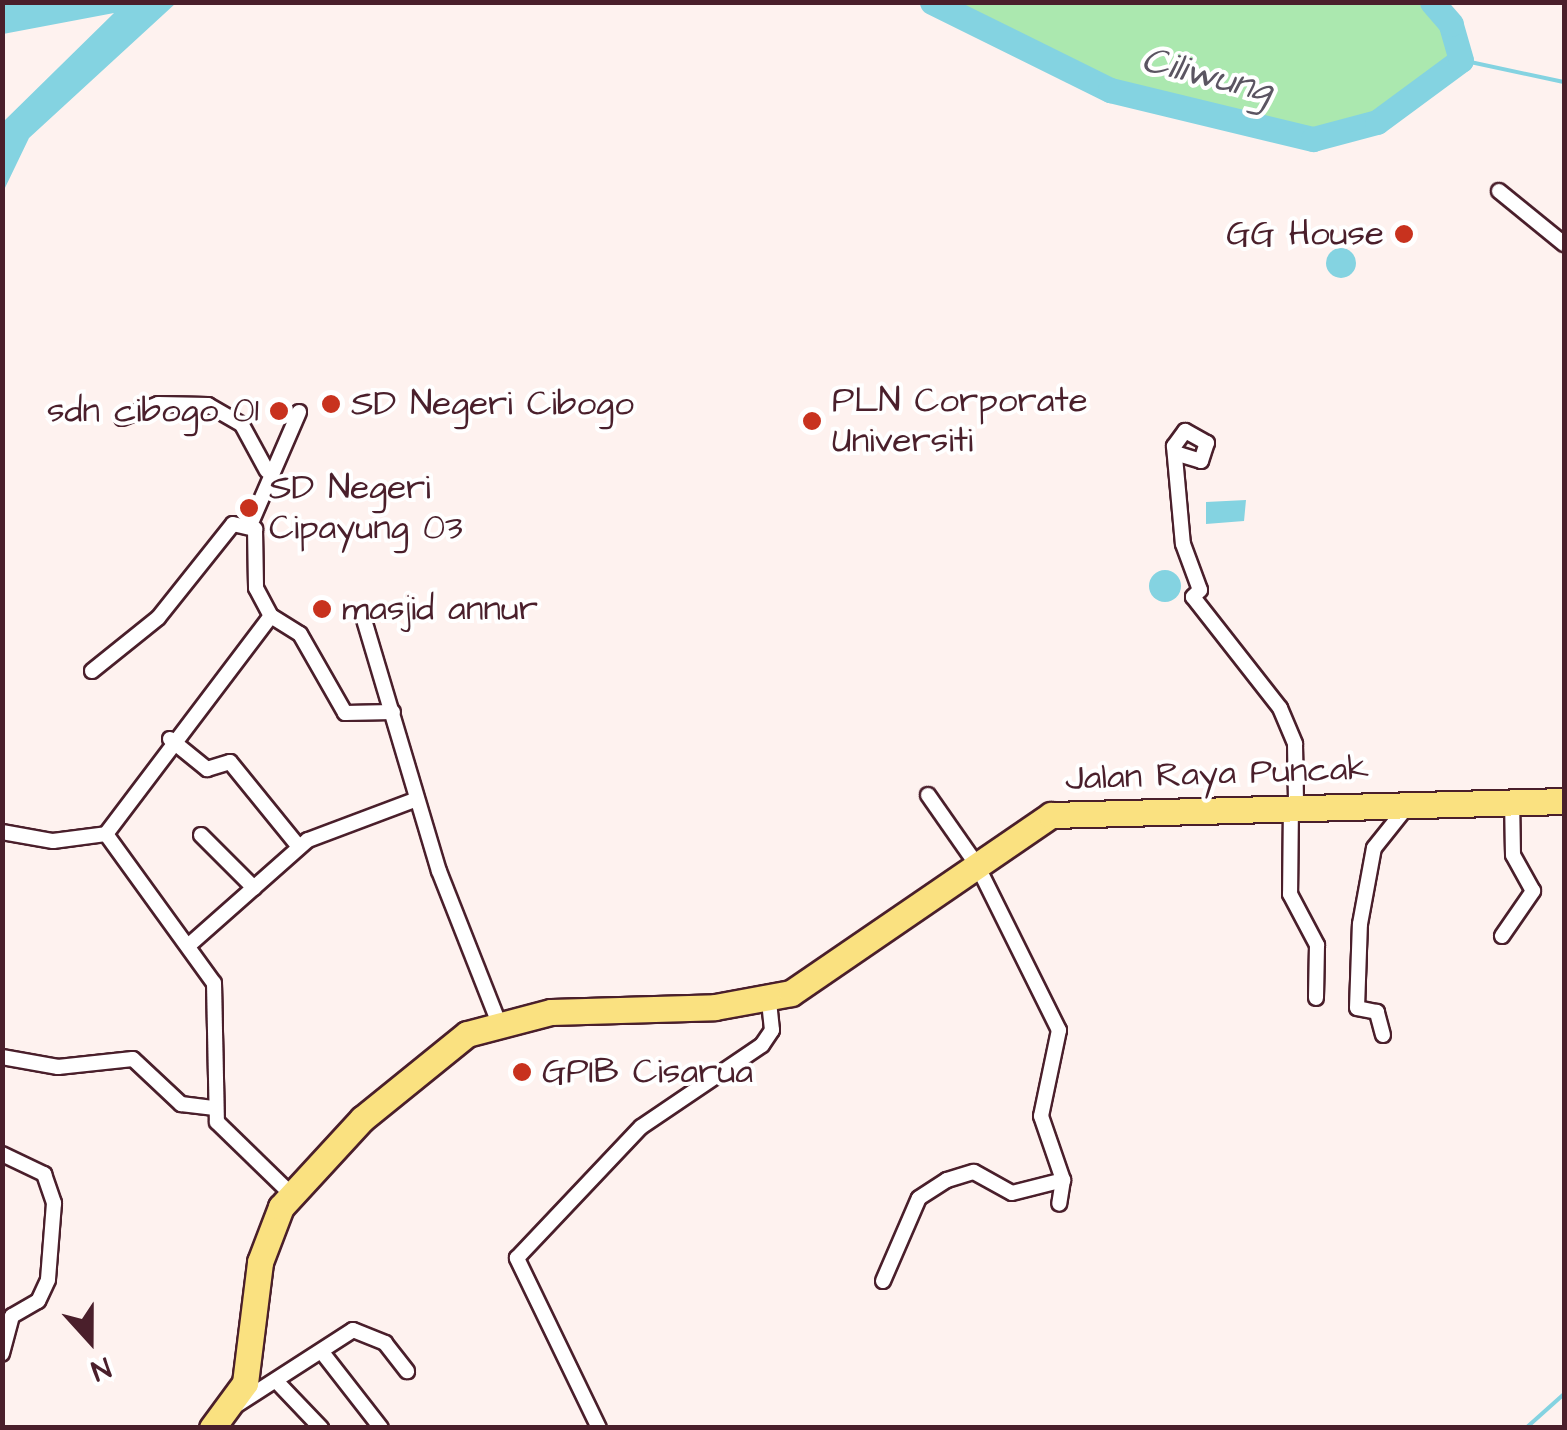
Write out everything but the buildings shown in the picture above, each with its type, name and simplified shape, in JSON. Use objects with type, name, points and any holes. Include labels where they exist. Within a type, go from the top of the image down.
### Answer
[{"type":"highway","name":"Jalan Raya Puncak","points":[[212,1428],[232,1408],[252,1357],[264,1245],[290,1193],[423,1062],[499,1023],[770,1000],[838,964],[1019,829],[1074,810],[1414,800],[1564,801]]},
{"type":"street","points":[[1500,191],[1564,244]]},
{"type":"street","points":[[122,418],[158,404],[208,406],[242,425],[267,471]]},
{"type":"street","points":[[299,412],[267,471],[252,523],[256,588],[270,616],[300,634],[345,713],[392,712]]},
{"type":"street","points":[[1175,452],[1183,544],[1200,590],[1193,598],[1280,708],[1295,744],[1290,894],[1316,945],[1316,998]]},
{"type":"street","points":[[92,671],[158,618],[221,532],[252,523]]},
{"type":"street","points":[[362,613],[439,871],[499,1023]]},
{"type":"street","points":[[2,832],[53,840],[106,834],[170,739],[270,616]]},
{"type":"street","points":[[170,739],[207,769],[230,762],[299,847]]},
{"type":"street","points":[[928,795],[974,861],[1054,1010],[1059,1030],[1041,1116],[1063,1180],[1059,1204]]},
{"type":"street","points":[[188,946],[299,847],[417,799]]},
{"type":"street","points":[[1383,1035],[1378,1012],[1357,1008],[1366,872],[1384,828],[1414,800]]},
{"type":"street","points":[[1502,936],[1532,891],[1512,855],[1512,800]]},
{"type":"street","points":[[106,834],[188,946],[218,995],[213,1108],[228,1138],[290,1193]]},
{"type":"street","points":[[200,835],[254,888]]},
{"type":"street","points":[[599,1428],[518,1254],[641,1126],[762,1044],[772,1030],[770,1000]]},
{"type":"street","points":[[2,1057],[58,1066],[134,1059],[181,1104],[213,1108]]},
{"type":"street","points":[[2,1154],[44,1174],[54,1203],[52,1270],[38,1301],[12,1316],[2,1354]]},
{"type":"street","points":[[884,1280],[919,1198],[947,1180],[974,1172],[1012,1193],[1063,1180]]},
{"type":"street","points":[[232,1408],[279,1384],[362,1330],[407,1372]]},
{"type":"street","points":[[324,1356],[381,1428]]},
{"type":"street","points":[[279,1384],[321,1428]]},
{"type":"green space","points":[[932,3],[1432,3],[1451,24],[1461,60],[1377,122],[1313,139],[1110,90]]},
{"type":"water","points":[[3,2],[176,3],[29,138],[3,192],[3,122],[114,13],[3,34]]},
{"type":"water","points":[[1341,248],[1351,253],[1356,263],[1351,273],[1341,278],[1331,273],[1326,263],[1331,253]]},
{"type":"water","points":[[1246,500],[1244,521],[1206,524],[1206,502]]},
{"type":"water","points":[[1165,570],[1176,575],[1181,586],[1176,597],[1165,602],[1154,597],[1149,586],[1154,575]]},
{"type":"waterway","name":"Ciliwung","points":[[932,2],[1110,90],[1313,139],[1377,122],[1461,60],[1451,24],[1432,2]]},
{"type":"waterway","name":"Ciliwung","points":[[1461,60],[1564,82]]},
{"type":"waterway","points":[[1526,1428],[1564,1394]]},
{"type":"place","name":"GG House","points":[[1404,234]]},
{"type":"place","name":"SD Negeri Cibogo","points":[[331,404]]},
{"type":"place","name":"sdn cibogo 01","points":[[279,411]]},
{"type":"place","name":"PLN Corporate Universiti","points":[[812,421]]},
{"type":"place","name":"SD Negeri Cipayung 03","points":[[249,508]]},
{"type":"place","name":"masjid annur","points":[[322,609]]},
{"type":"place","name":"GPIB Cisarua","points":[[522,1072]]}]
